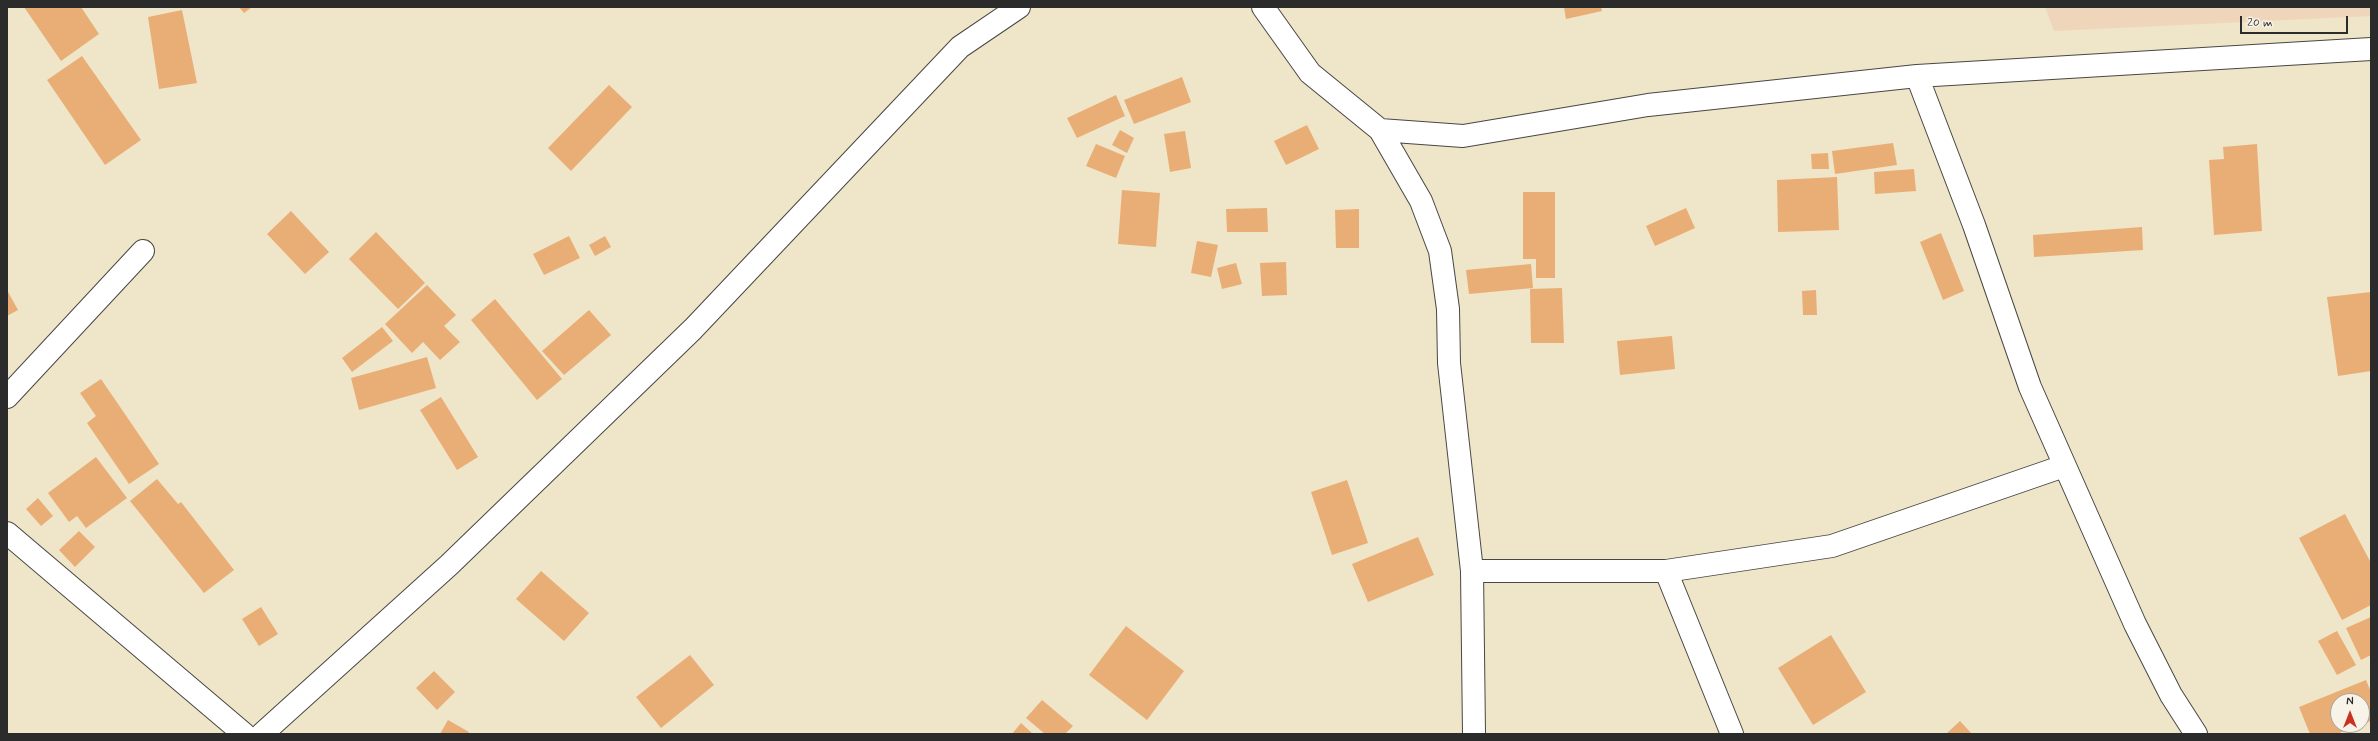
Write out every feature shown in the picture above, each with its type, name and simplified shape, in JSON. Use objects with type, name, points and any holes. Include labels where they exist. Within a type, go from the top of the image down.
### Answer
[{"type":"street","points":[[262,734],[449,565],[693,329],[960,47],[1019,7]]},
{"type":"street","points":[[1263,7],[1310,73],[1380,130],[1421,200],[1440,251],[1448,309],[1449,363],[1472,571],[1474,734]]},
{"type":"street","points":[[1380,130],[1463,136],[1648,105],[1917,76],[2371,49]]},
{"type":"street","points":[[1917,76],[1974,225],[2030,387],[2135,624],[2172,695],[2196,734]]},
{"type":"street","points":[[7,397],[143,251]]},
{"type":"street","points":[[1472,571],[1666,571],[1832,546],[2064,466]]},
{"type":"street","points":[[7,533],[244,734]]},
{"type":"street","points":[[1666,571],[1732,734]]},
{"type":"shaded area","points":[[2045,7],[2371,7],[2371,16],[2054,31]]},
{"type":"building","points":[[24,7],[81,7],[99,34],[61,61]]},
{"type":"building","points":[[239,7],[252,7],[244,13]]},
{"type":"building","points":[[1564,7],[1601,7],[1602,11],[1566,19]]},
{"type":"building","points":[[182,10],[197,83],[159,89],[148,17]]},
{"type":"building","points":[[82,56],[141,140],[105,165],[47,80]]},
{"type":"building","points":[[1182,77],[1191,102],[1134,124],[1124,100]]},
{"type":"building","points":[[609,85],[632,107],[571,171],[548,148]]},
{"type":"building","points":[[1116,95],[1125,116],[1077,138],[1067,118]]},
{"type":"building","points":[[1307,125],[1319,149],[1286,165],[1274,141]]},
{"type":"building","points":[[1120,130],[1134,138],[1127,153],[1112,145]]},
{"type":"building","points":[[1185,131],[1191,168],[1170,172],[1164,134]]},
{"type":"building","points":[[1893,143],[1897,165],[1835,174],[1832,151]]},
{"type":"building","points":[[1096,144],[1125,156],[1116,178],[1086,166]]},
{"type":"building","points":[[2257,144],[2262,231],[2214,235],[2209,160],[2224,159],[2223,147]]},
{"type":"building","points":[[1828,153],[1829,169],[1812,169],[1811,154]]},
{"type":"building","points":[[1914,169],[1916,191],[1875,194],[1874,172]]},
{"type":"building","points":[[1837,177],[1839,230],[1778,232],[1777,180]]},
{"type":"building","points":[[1122,190],[1160,193],[1156,247],[1118,244]]},
{"type":"building","points":[[1523,192],[1555,192],[1555,278],[1536,278],[1536,259],[1523,259]]},
{"type":"building","points":[[1267,208],[1268,232],[1227,232],[1226,209]]},
{"type":"building","points":[[1686,208],[1695,228],[1655,246],[1646,226]]},
{"type":"building","points":[[1359,209],[1359,248],[1336,248],[1335,210]]},
{"type":"building","points":[[291,211],[329,252],[305,274],[267,234]]},
{"type":"building","points":[[2142,227],[2143,250],[2034,257],[2033,235]]},
{"type":"building","points":[[376,232],[425,283],[398,309],[349,259]]},
{"type":"building","points":[[1941,233],[1964,291],[1943,300],[1920,242]]},
{"type":"building","points":[[569,236],[580,258],[544,275],[533,254]]},
{"type":"building","points":[[605,236],[611,247],[595,256],[589,245]]},
{"type":"building","points":[[1197,241],[1218,245],[1211,277],[1191,273]]},
{"type":"building","points":[[1286,262],[1287,295],[1262,296],[1260,263]]},
{"type":"building","points":[[1236,263],[1242,284],[1222,289],[1217,268]]},
{"type":"building","points":[[1531,264],[1533,288],[1469,294],[1466,270]]},
{"type":"building","points":[[427,285],[456,315],[444,326],[460,342],[440,360],[423,342],[412,353],[385,324]]},
{"type":"building","points":[[1562,288],[1564,343],[1531,343],[1530,289]]},
{"type":"building","points":[[7,290],[18,310],[7,316]]},
{"type":"building","points":[[1816,290],[1817,315],[1803,315],[1802,291]]},
{"type":"building","points":[[2371,292],[2371,371],[2338,376],[2327,297]]},
{"type":"building","points":[[495,299],[562,379],[537,400],[471,320]]},
{"type":"building","points":[[589,310],[611,335],[564,375],[542,351]]},
{"type":"building","points":[[382,327],[393,341],[352,372],[342,358]]},
{"type":"building","points":[[1672,336],[1675,369],[1620,375],[1617,341]]},
{"type":"building","points":[[427,357],[436,388],[359,410],[351,378]]},
{"type":"building","points":[[101,379],[159,464],[129,484],[87,423],[96,416],[80,393]]},
{"type":"building","points":[[441,397],[478,457],[457,470],[420,410]]},
{"type":"building","points":[[96,457],[127,498],[86,528],[77,516],[69,522],[48,493]]},
{"type":"building","points":[[157,479],[178,504],[181,502],[234,570],[204,593],[130,501]]},
{"type":"building","points":[[1347,480],[1368,543],[1332,555],[1311,492]]},
{"type":"building","points":[[38,498],[53,516],[41,526],[26,509]]},
{"type":"building","points":[[2345,514],[2371,563],[2371,605],[2342,620],[2299,538]]},
{"type":"building","points":[[79,531],[95,547],[75,567],[59,550]]},
{"type":"building","points":[[1418,537],[1434,575],[1368,602],[1352,564]]},
{"type":"building","points":[[541,571],[589,613],[564,641],[516,599]]},
{"type":"building","points":[[261,607],[278,634],[259,646],[242,619]]},
{"type":"building","points":[[2371,617],[2371,655],[2361,660],[2346,628]]},
{"type":"building","points":[[1126,626],[1184,671],[1147,720],[1089,675]]},
{"type":"building","points":[[2337,631],[2356,665],[2337,675],[2318,641]]},
{"type":"building","points":[[1831,635],[1866,692],[1813,725],[1778,668]]},
{"type":"building","points":[[690,655],[714,685],[661,728],[636,697]]},
{"type":"building","points":[[434,671],[455,692],[437,710],[416,688]]},
{"type":"building","points":[[2366,680],[2371,692],[2371,721],[2370,693],[2334,693]]},
{"type":"building","points":[[2330,695],[2330,733],[2340,733],[2310,734],[2299,707]]},
{"type":"building","points":[[1042,700],[1073,726],[1065,734],[1045,734],[1026,718]]},
{"type":"building","points":[[448,720],[469,732],[468,734],[440,734]]},
{"type":"building","points":[[1960,721],[1972,734],[1946,734]]},
{"type":"building","points":[[1021,723],[1033,734],[1012,734]]}]
